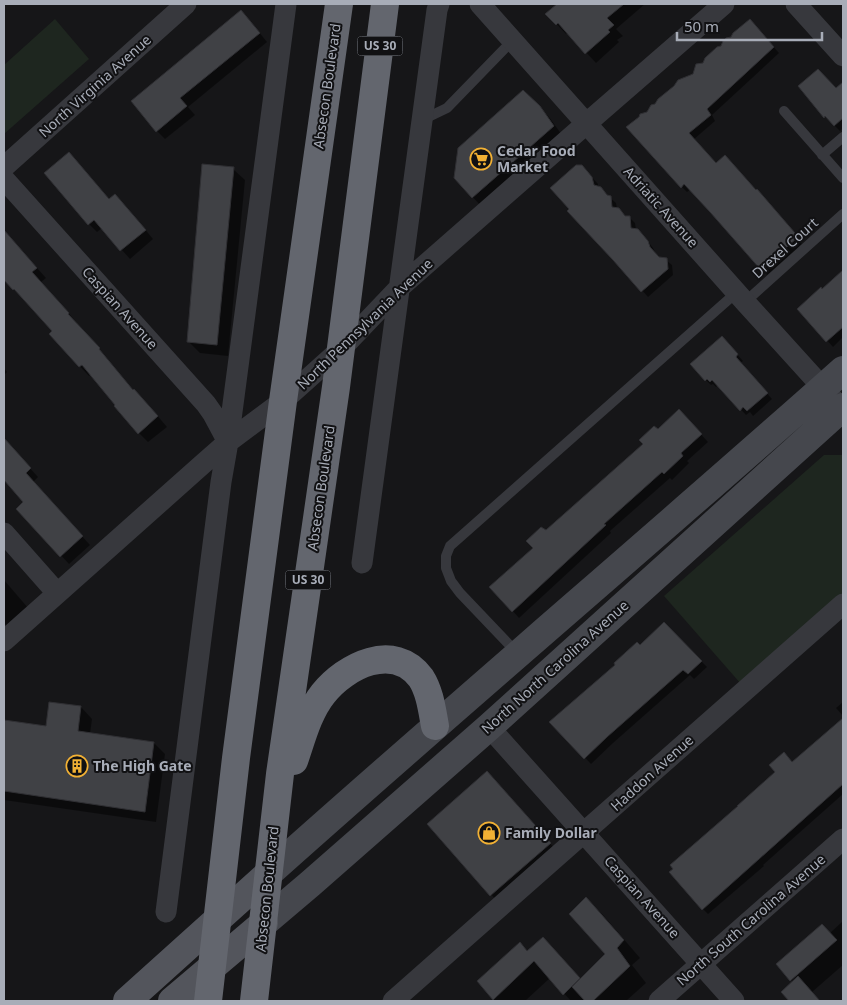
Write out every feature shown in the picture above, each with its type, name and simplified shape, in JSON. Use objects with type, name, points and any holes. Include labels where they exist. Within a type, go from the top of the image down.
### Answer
[{"type":"highway","name":"Absecon Boulevard","points":[[208,1001],[235,768],[338,4]]},
{"type":"highway","name":"Absecon Boulevard","points":[[254,1001],[281,765],[341,349],[385,4]]},
{"type":"highway","points":[[276,812],[310,716],[316,705],[332,684],[357,666],[368,661],[387,659],[398,661],[414,670],[429,695],[435,726]]},
{"type":"main road","points":[[127,1001],[268,874]]},
{"type":"main road","points":[[172,1001],[264,923]]},
{"type":"street","name":"North Virginia Avenue","points":[[4,167],[186,4]]},
{"type":"street","points":[[166,912],[221,482],[228,442],[286,4]]},
{"type":"street","points":[[362,563],[439,4]]},
{"type":"street","name":"Adriatic Avenue","points":[[480,4],[741,297],[843,408]]},
{"type":"street","name":"North Pennsylvania Avenue","points":[[4,641],[228,442],[283,401],[341,349],[400,287],[724,4]]},
{"type":"street","points":[[796,4],[843,56]]},
{"type":"street","name":"Caspian Avenue","points":[[4,179],[208,407],[228,442]]},
{"type":"street","points":[[268,874],[843,370]]},
{"type":"street","name":"North North Carolina Avenue","points":[[264,923],[489,727],[843,408]]},
{"type":"street","points":[[4,533],[57,593]]},
{"type":"street","name":"Haddon Avenue","points":[[393,1001],[843,604]]},
{"type":"street","name":"Caspian Avenue","points":[[489,727],[734,1001]]},
{"type":"street","name":"North South Carolina Avenue","points":[[659,1001],[843,839]]},
{"type":"lane","points":[[422,120],[447,108],[513,40]]},
{"type":"lane","points":[[784,111],[843,178]]},
{"type":"lane","points":[[822,155],[843,137]]},
{"type":"lane","name":"Drexel Court","points":[[518,654],[451,581],[446,568],[446,556],[450,546],[741,297],[843,214]]},
{"type":"shaded area","points":[[55,19],[89,59],[4,134],[4,65]]},
{"type":"shaded area","points":[[824,455],[843,455],[843,594],[741,684],[664,596]]},
{"type":"building","points":[[557,4],[624,4],[607,18],[614,25],[608,30],[610,32],[585,54],[558,23],[556,25],[545,14]]},
{"type":"building","points":[[241,10],[260,33],[180,98],[187,106],[156,132],[131,101]]},
{"type":"building","points":[[750,19],[774,47],[707,109],[711,115],[689,133],[716,163],[725,155],[795,233],[797,238],[761,270],[684,184],[681,188],[626,127],[639,117],[640,114],[647,112],[651,105],[655,104],[678,80],[693,74],[696,64],[703,63],[705,58],[717,47],[721,46],[726,38],[731,37],[733,33]]},
{"type":"building","points":[[818,69],[836,88],[843,82],[843,118],[834,126],[825,116],[824,118],[798,86]]},
{"type":"building","points":[[523,90],[540,106],[554,126],[472,198],[454,178],[458,148]]},
{"type":"building","points":[[69,152],[109,199],[115,194],[146,230],[120,251],[94,220],[88,225],[44,173]]},
{"type":"building","points":[[202,164],[234,167],[217,345],[187,342]]},
{"type":"building","points":[[576,165],[582,165],[592,177],[594,185],[601,187],[607,195],[611,196],[612,207],[619,208],[625,216],[630,216],[631,228],[638,229],[659,257],[667,258],[668,269],[641,292],[567,211],[569,209],[550,188]]},
{"type":"building","points":[[4,230],[37,268],[32,272],[100,348],[133,390],[158,416],[138,434],[82,365],[79,367],[49,334],[52,331],[4,280]]},
{"type":"building","points":[[843,270],[843,327],[826,342],[797,309]]},
{"type":"building","points":[[722,336],[738,354],[736,357],[768,393],[747,411],[743,407],[740,411],[712,380],[710,382],[707,379],[705,381],[690,364]]},
{"type":"building","points":[[679,409],[702,434],[681,453],[683,456],[664,474],[662,472],[604,524],[606,525],[512,612],[489,587],[533,548],[526,541],[541,527],[546,530],[643,444],[639,440],[654,426],[658,429]]},
{"type":"building","points":[[4,438],[31,468],[26,473],[83,536],[60,557],[16,509],[23,502],[4,480]]},
{"type":"building","points":[[664,622],[702,661],[688,674],[683,670],[584,759],[549,722],[615,665],[614,663],[637,642],[640,645]]},
{"type":"building","name":"The High Gate","points":[[49,702],[81,706],[78,731],[154,742],[145,812],[4,791],[4,720],[46,726]]},
{"type":"building","points":[[843,718],[843,784],[702,910],[669,872],[673,869],[670,865],[775,772],[769,765],[784,752],[792,762]]},
{"type":"building","name":"Family Dollar","points":[[487,771],[551,843],[490,896],[427,824]]},
{"type":"building","points":[[586,897],[624,940],[617,948],[630,966],[593,1001],[585,1001],[572,987],[605,954],[569,914]]},
{"type":"building","points":[[822,924],[837,940],[790,981],[776,964]]},
{"type":"building","points":[[543,937],[580,978],[563,995],[534,961],[493,1000],[477,981],[520,942],[527,951]]},
{"type":"building","points":[[798,976],[820,1001],[789,1001],[781,992]]},
{"type":"place","name":"Cedar Food Market","points":[[481,159]]},
{"type":"place","name":"The High Gate","points":[[77,766]]},
{"type":"place","name":"Family Dollar","points":[[489,833]]}]
